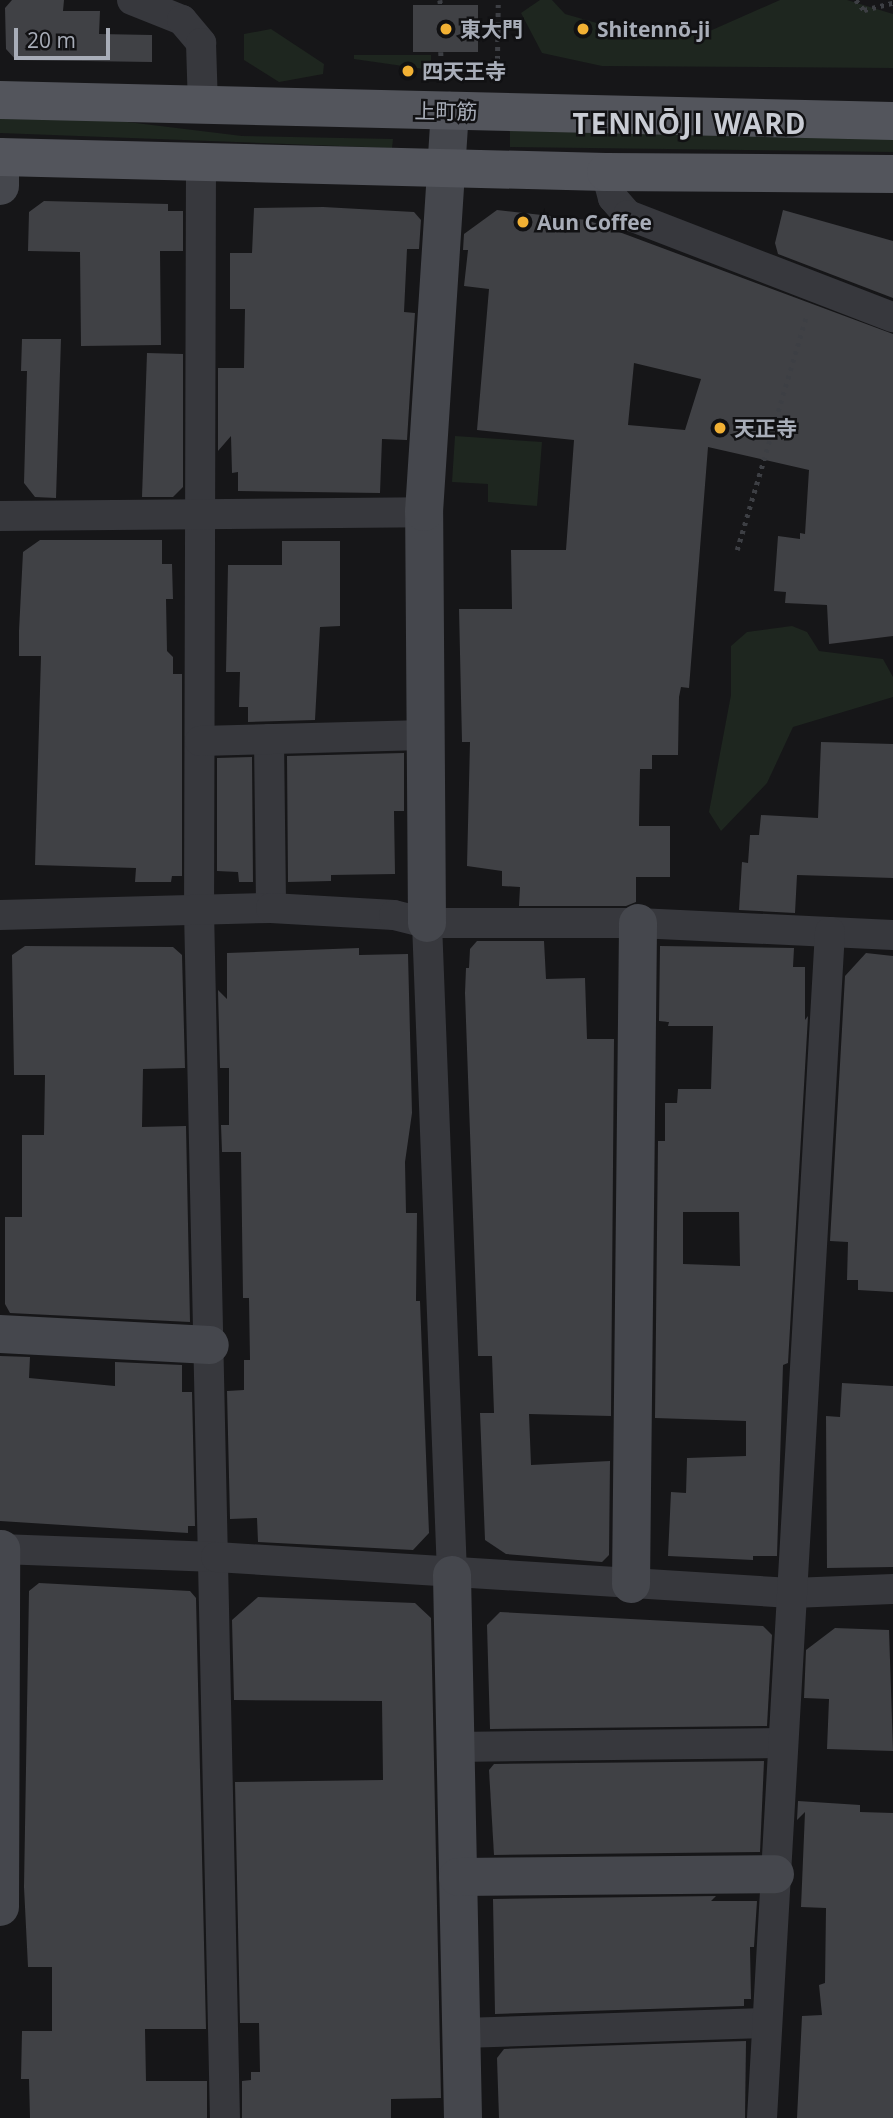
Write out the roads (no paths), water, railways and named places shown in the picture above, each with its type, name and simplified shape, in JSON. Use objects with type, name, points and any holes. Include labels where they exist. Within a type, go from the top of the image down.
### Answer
[{"type":"main road","name":"上町筋","points":[[0,100],[203,107],[446,97],[893,121]]},
{"type":"main road","points":[[0,157],[606,172],[893,174]]},
{"type":"street","points":[[132,0],[182,20],[201,43],[203,107]]},
{"type":"street","points":[[446,97],[447,168],[424,512],[425,735],[427,923],[452,1575],[463,2118]]},
{"type":"street","points":[[0,157],[0,186]]},
{"type":"street","points":[[201,162],[199,910],[216,1557],[225,2118]]},
{"type":"street","points":[[606,172],[613,198],[628,215],[893,317]]},
{"type":"street","points":[[0,516],[424,512]]},
{"type":"street","points":[[200,741],[425,735]]},
{"type":"street","points":[[269,739],[271,908]]},
{"type":"street","points":[[0,915],[271,908],[394,915],[427,923],[638,922],[893,935]]},
{"type":"street","points":[[631,1584],[638,922]]},
{"type":"street","points":[[762,2118],[830,932]]},
{"type":"street","points":[[0,1334],[210,1345]]},
{"type":"street","points":[[0,1906],[0,1549],[216,1557],[452,1575],[792,1593],[893,1589]]},
{"type":"street","points":[[455,1747],[783,1743]]},
{"type":"street","points":[[458,1877],[775,1874]]},
{"type":"street","points":[[462,2033],[766,2023]]},
{"type":"place","name":"東大門","points":[[446,29]]},
{"type":"place","name":"Shitennō-ji","points":[[583,29]]},
{"type":"place","name":"四天王寺","points":[[408,71]]},
{"type":"place","name":"Aun Coffee","points":[[523,222]]},
{"type":"place","name":"天正寺","points":[[720,428]]},
{"type":"district","name":"TENNŌJI WARD","points":[[690,123]]}]
